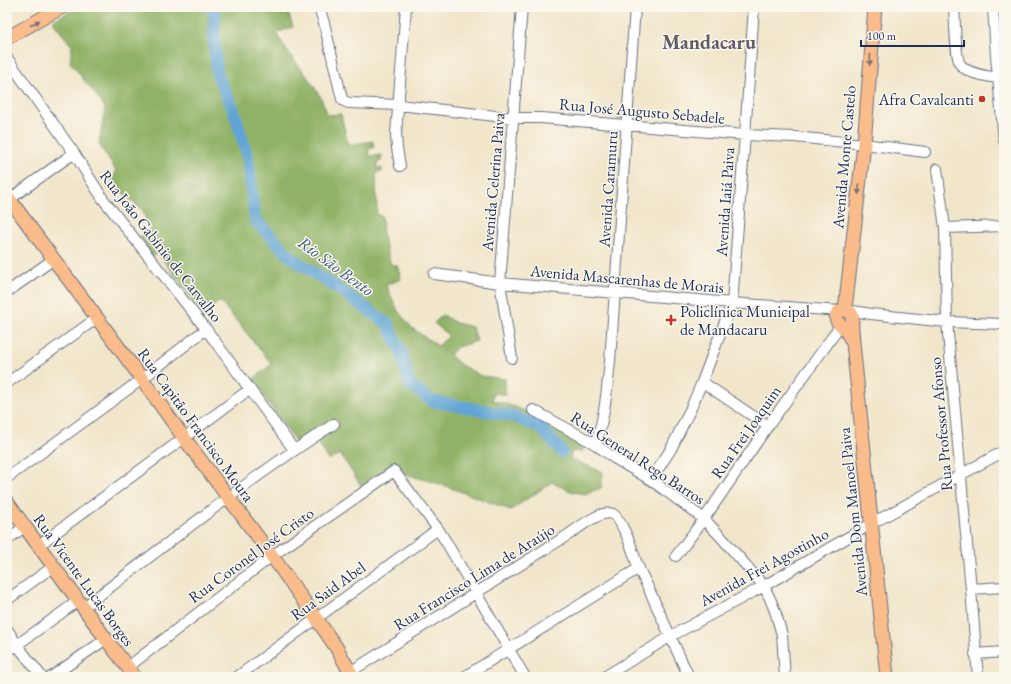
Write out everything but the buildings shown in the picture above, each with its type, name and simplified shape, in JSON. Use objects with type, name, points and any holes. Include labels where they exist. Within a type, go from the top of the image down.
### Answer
[{"type":"main road","points":[[7,38],[62,7]]},
{"type":"main road","name":"Avenida Monte Castelo","points":[[853,344],[844,318],[864,144],[875,7]]},
{"type":"main road","name":"Rua Capitão Francisco Moura","points":[[8,199],[54,259],[272,556],[336,648],[349,675]]},
{"type":"main road","name":"Avenida Dom Manoel Paiva","points":[[853,344],[887,677]]},
{"type":"main road","name":"Rua Vicente Lucas Borges","points":[[7,502],[106,639],[132,672]]},
{"type":"street","name":"Rua José Augusto Sebadele","points":[[319,7],[342,98],[344,101],[349,103],[399,105],[513,118],[541,118],[745,135],[795,137],[925,152]]},
{"type":"street","points":[[400,166],[396,148],[396,134],[406,7]]},
{"type":"street","name":"Avenida Celerina Paiva","points":[[512,358],[500,283],[522,7]]},
{"type":"street","name":"Avenida Caramuru","points":[[595,444],[601,426],[606,399],[610,362],[635,7]]},
{"type":"street","name":"Avenida Iaiá Paiva","points":[[651,480],[671,449],[681,429],[702,382],[732,303],[754,7]]},
{"type":"street","points":[[954,7],[957,56],[960,64],[966,69],[974,72],[998,78]]},
{"type":"street","points":[[993,7],[1000,56],[998,78],[1004,141]]},
{"type":"street","name":"Rua João Gabínio de Carvalho","points":[[7,58],[74,153],[103,199],[206,329],[294,450]]},
{"type":"street","points":[[8,199],[74,153]]},
{"type":"street","name":"Rua Professor Afonso","points":[[937,169],[945,228],[947,322],[978,677]]},
{"type":"street","points":[[945,228],[1004,226]]},
{"type":"street","points":[[7,292],[54,259]]},
{"type":"street","name":"Avenida Mascarenhas de Morais","points":[[434,274],[500,283],[817,310],[844,318],[871,314],[947,322]]},
{"type":"street","points":[[7,383],[97,318]]},
{"type":"street","name":"Rua Frei Joaquim","points":[[676,556],[704,519],[844,318]]},
{"type":"street","points":[[947,322],[1004,324]]},
{"type":"street","points":[[7,478],[142,379],[206,329]]},
{"type":"street","points":[[702,382],[768,426]]},
{"type":"street","points":[[39,546],[250,389]]},
{"type":"street","name":"Rua General Rego Barros","points":[[533,410],[595,444],[614,458],[651,480],[704,519],[764,586],[776,614],[782,635],[786,677]]},
{"type":"street","points":[[7,652],[81,604],[294,450],[334,424]]},
{"type":"street","name":"Avenida Frei Agostinho","points":[[604,677],[671,636],[764,586],[1004,451]]},
{"type":"street","name":"Rua Coronel José Cristo","points":[[132,672],[272,556],[394,471],[438,529]]},
{"type":"street","name":"Rua Francisco Lima de Araújo","points":[[349,675],[568,536],[590,520],[602,514],[612,514],[616,516],[621,523],[631,544],[639,568]]},
{"type":"street","points":[[7,540],[24,527]]},
{"type":"street","points":[[438,529],[525,677]]},
{"type":"street","name":"Rua Said Abel","points":[[237,677],[438,529]]},
{"type":"street","points":[[7,600],[54,566]]},
{"type":"street","points":[[464,677],[639,568],[689,677]]},
{"type":"street","points":[[971,589],[1004,587]]},
{"type":"street","points":[[7,629],[17,645],[42,677]]},
{"type":"street","points":[[51,677],[106,639]]},
{"type":"street","points":[[975,654],[1004,652]]},
{"type":"green space","points":[[78,7],[286,7],[293,27],[276,33],[320,96],[328,115],[341,114],[348,145],[373,141],[374,148],[368,149],[370,156],[382,155],[381,161],[377,163],[377,168],[382,168],[382,172],[376,173],[377,215],[382,216],[383,237],[391,265],[397,265],[401,279],[386,285],[398,311],[412,328],[438,346],[449,336],[434,323],[443,315],[456,323],[472,327],[477,341],[457,347],[450,355],[461,365],[481,376],[505,379],[506,395],[494,393],[492,400],[516,407],[560,427],[583,447],[582,452],[572,451],[570,459],[603,472],[601,488],[584,494],[570,491],[552,482],[511,510],[395,469],[364,490],[340,454],[329,460],[316,440],[340,424],[335,418],[297,444],[252,380],[272,364],[220,301],[203,314],[158,253],[152,257],[138,238],[153,228],[146,220],[143,211],[112,183],[116,171],[99,144],[105,107],[70,62],[72,46],[52,21]]},
{"type":"waterway","name":"Rio São Bento","points":[[211,7],[215,15],[214,39],[217,74],[234,111],[248,158],[255,220],[292,258],[388,324],[402,354],[409,384],[432,401],[513,416],[541,428],[562,452]]},
{"type":"place","name":"Afra Cavalcanti","points":[[982,99]]},
{"type":"place","name":"Policlínica Municipal de Mandacaru","points":[[671,320]]},
{"type":"district","name":"Mandacaru","points":[[709,42]]}]
